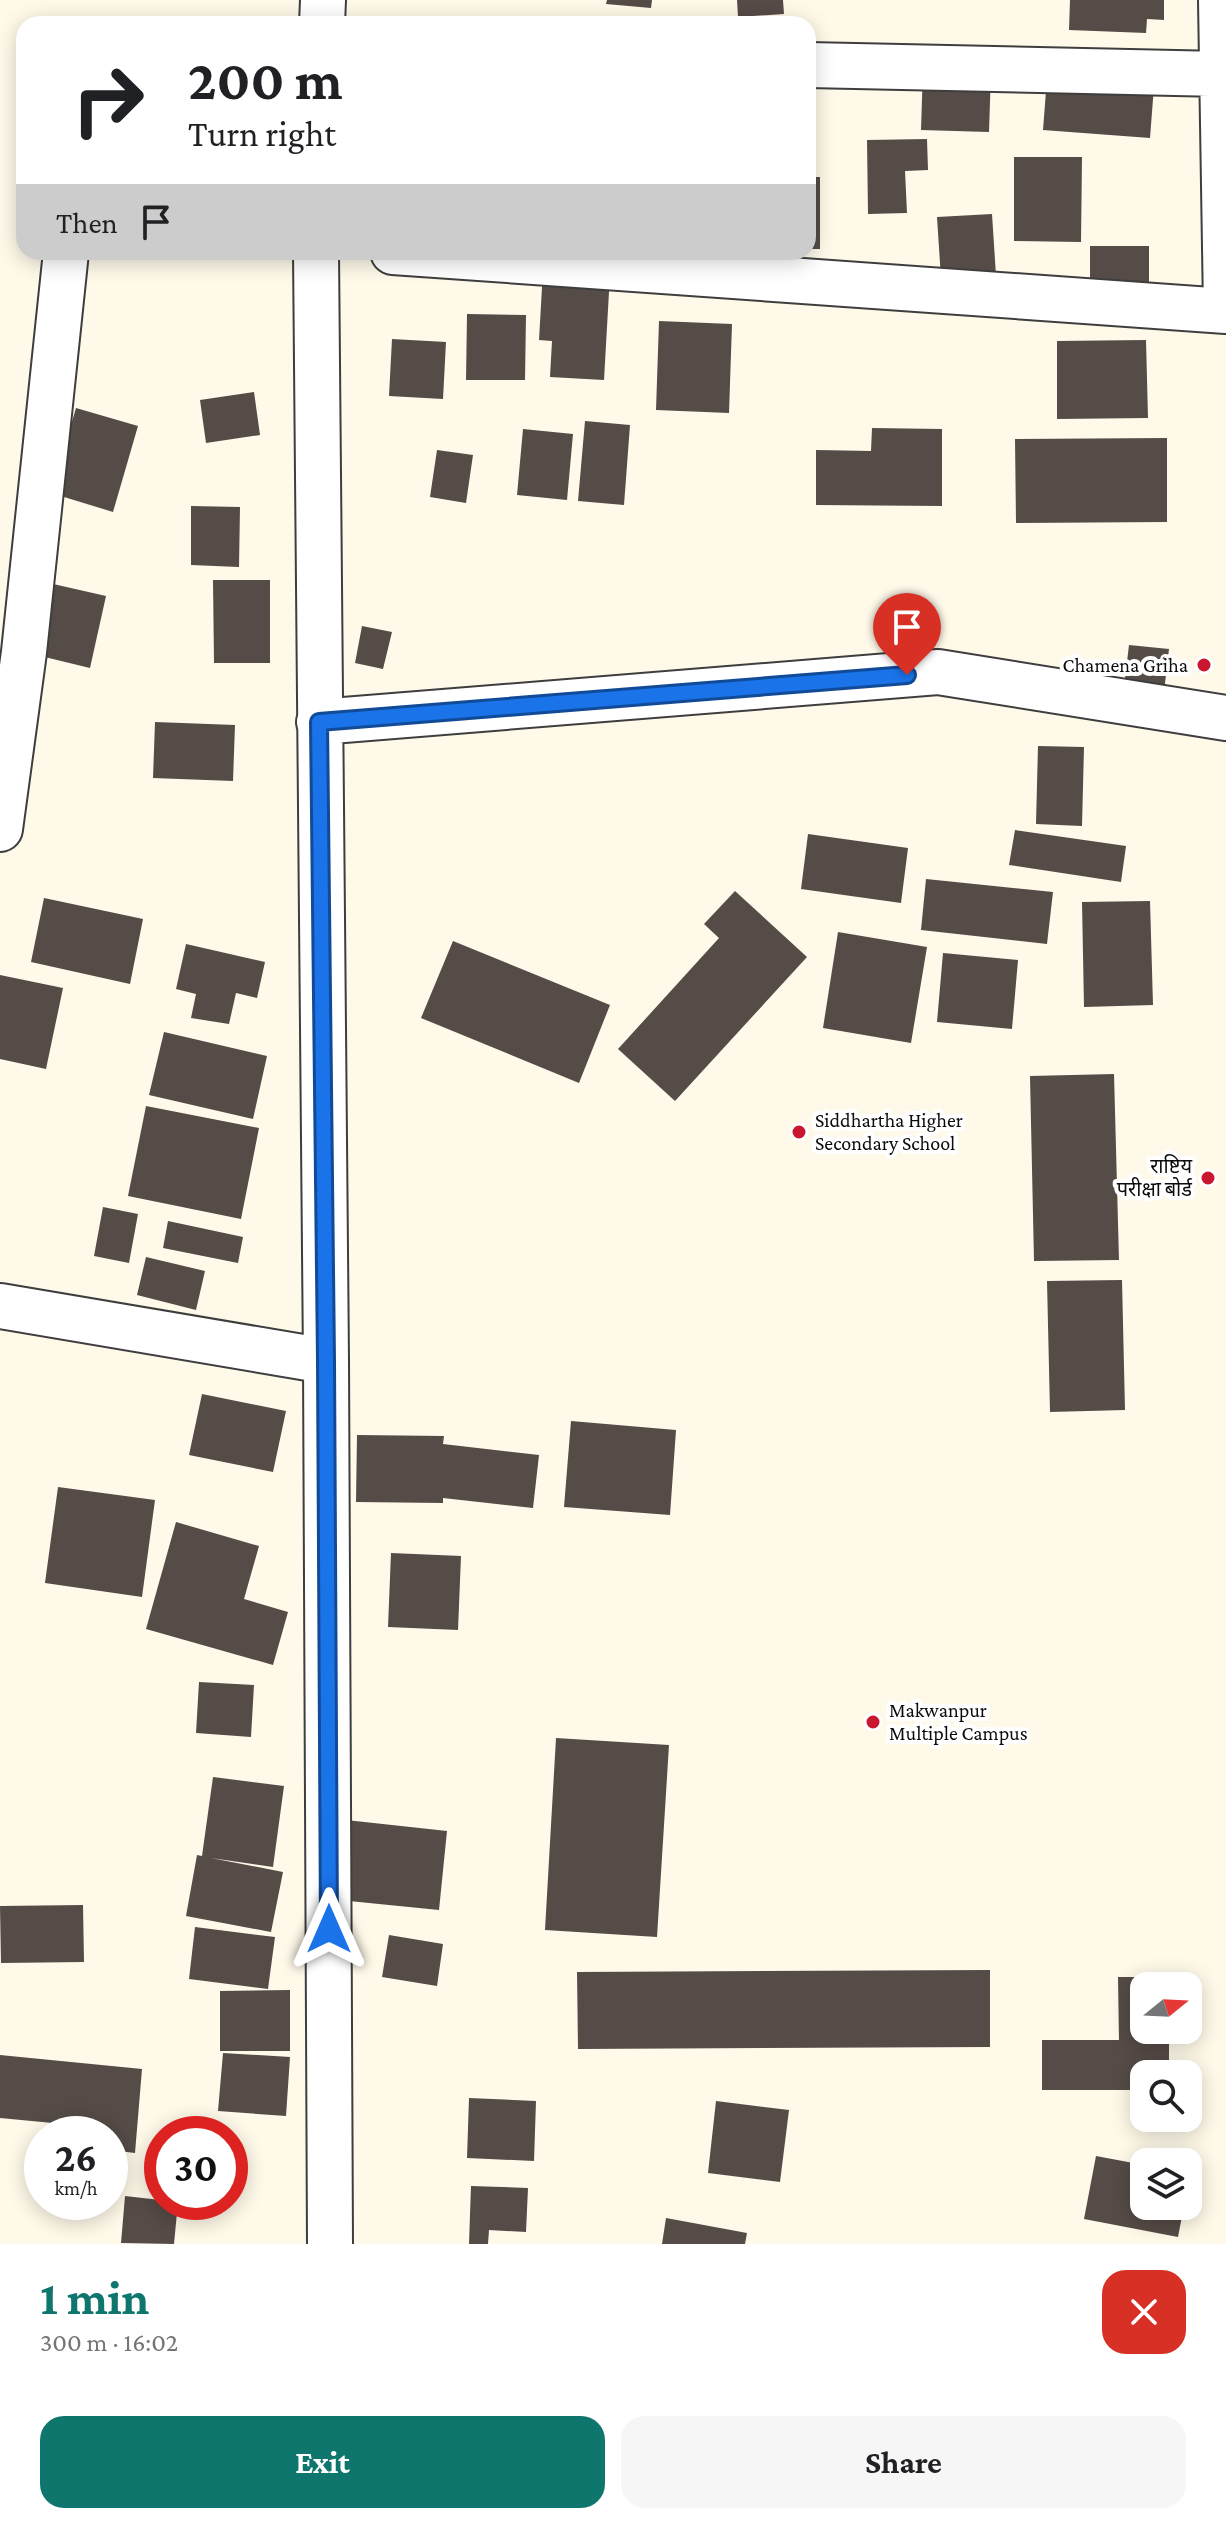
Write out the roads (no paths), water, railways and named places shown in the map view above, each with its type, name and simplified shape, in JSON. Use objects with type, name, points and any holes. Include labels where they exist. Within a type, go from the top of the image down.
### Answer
[{"type":"street","points":[[508,260],[1226,310],[1221,0]]},
{"type":"street","points":[[816,65],[1221,74]]},
{"type":"street","points":[[0,829],[24,652],[65,260]]},
{"type":"street","points":[[316,260],[330,2244]]},
{"type":"street","points":[[319,722],[938,672],[1226,718]]},
{"type":"street","points":[[0,1306],[326,1361]]},
{"type":"place","name":"Chamena Griha","points":[[1204,665]]},
{"type":"place","name":"Siddhartha Higher Secondary School","points":[[799,1132]]},
{"type":"place","name":"राष्ट्रिय परीक्षा बोर्ड","points":[[1208,1178]]},
{"type":"place","name":"Makwanpur Multiple Campus","points":[[873,1722]]}]
